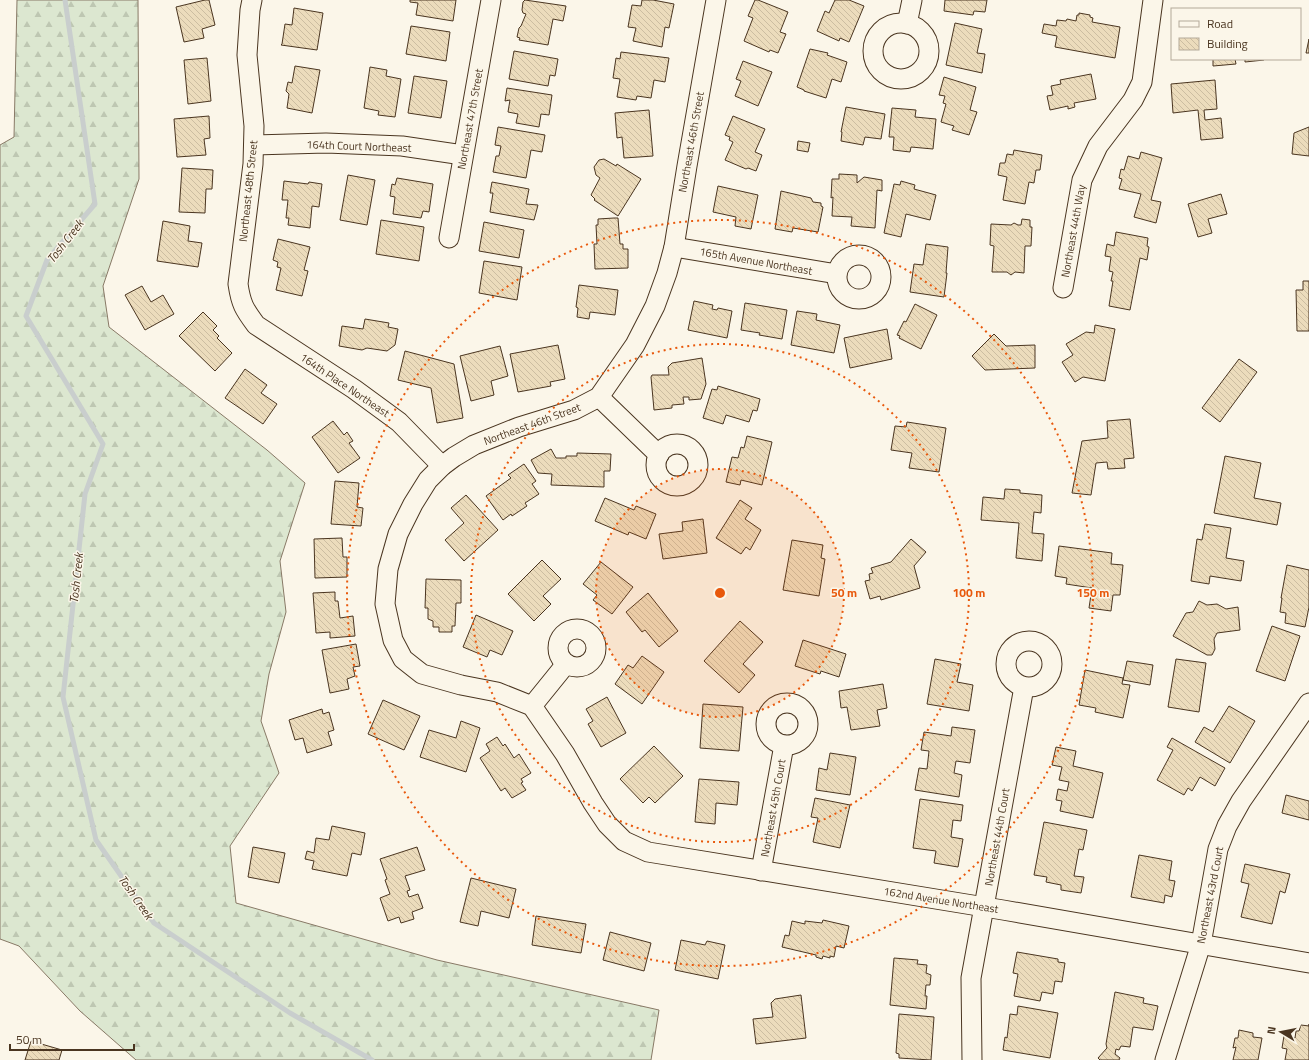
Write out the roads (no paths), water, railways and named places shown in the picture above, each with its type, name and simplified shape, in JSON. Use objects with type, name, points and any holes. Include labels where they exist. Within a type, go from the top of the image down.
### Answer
[{"type":"street","name":"Northeast 48th Street","points":[[244,310],[238,284],[254,145],[254,126],[247,55],[252,0]]},
{"type":"street","name":"Northeast 47th Street","points":[[449,238],[491,0]]},
{"type":"street","name":"Northeast 46th Street","points":[[532,706],[497,692],[461,685],[422,674],[403,659],[393,640],[386,604],[388,569],[398,534],[413,504],[428,480],[442,466],[474,445],[519,427],[574,410],[599,397],[635,345],[656,306],[674,247],[716,0]]},
{"type":"street","points":[[907,24],[912,0]]},
{"type":"street","name":"Northeast 44th Way","points":[[1063,288],[1082,180],[1098,146],[1134,100],[1142,82],[1153,0]]},
{"type":"street","name":"164th Court Northeast","points":[[254,145],[326,143],[402,146],[463,155]]},
{"type":"street","name":"165th Avenue Northeast","points":[[674,247],[837,274]]},
{"type":"street","name":"164th Place Northeast","points":[[244,310],[256,325],[354,389],[399,422],[442,466]]},
{"type":"street","points":[[599,397],[659,455]]},
{"type":"street","points":[[532,706],[566,664]]},
{"type":"street","name":"Northeast 44th Court","points":[[972,1060],[971,978],[1024,687]]},
{"type":"street","name":"Northeast 43rd Court","points":[[1165,1060],[1201,944],[1218,850],[1227,826],[1242,801],[1309,703]]},
{"type":"street","name":"162nd Avenue Northeast","points":[[532,706],[565,754],[593,803],[607,824],[624,841],[648,852],[985,907],[1309,964]]},
{"type":"street","name":"Northeast 45th Court","points":[[762,871],[784,745]]},
{"type":"waterway","name":"Tosh Creek","points":[[65,0],[95,204],[47,260],[26,316],[103,444],[85,494],[63,697],[96,840],[154,923],[290,1013],[372,1060]]}]
